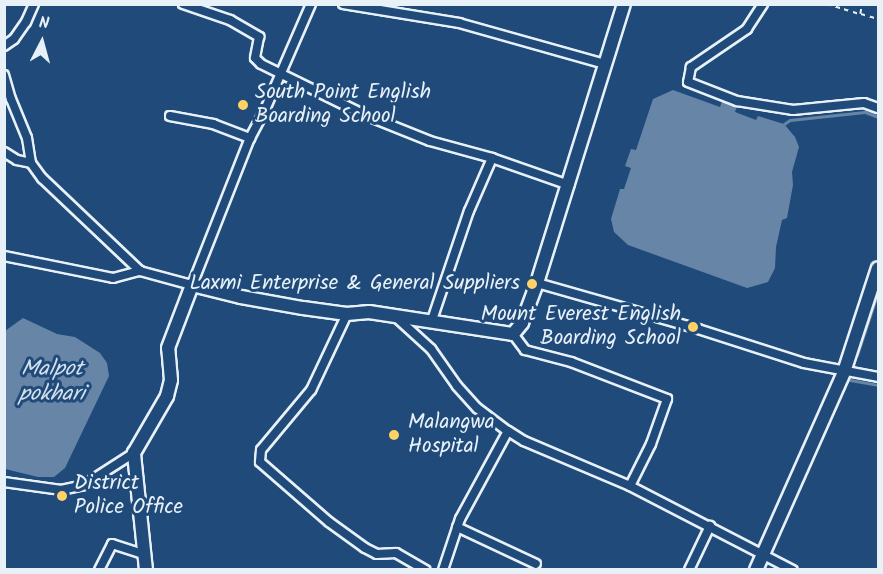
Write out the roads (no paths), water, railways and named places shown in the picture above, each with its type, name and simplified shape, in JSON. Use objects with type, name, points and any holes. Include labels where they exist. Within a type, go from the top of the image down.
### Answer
[{"type":"main road","points":[[146,570],[134,453],[167,396],[171,380],[168,348],[192,285],[241,297],[348,314],[369,312],[513,334],[522,323],[537,283],[624,4]]},
{"type":"main road","points":[[756,570],[844,372],[879,268]]},
{"type":"street","points":[[4,46],[14,39],[26,22],[34,4]]},
{"type":"street","points":[[183,4],[230,20],[259,37],[255,58],[281,75],[430,141],[492,158],[569,185]]},
{"type":"street","points":[[4,75],[10,99],[27,138],[31,163],[42,178],[140,271],[192,285],[250,138],[281,75],[311,4]]},
{"type":"street","points":[[343,4],[381,8],[459,23],[605,64]]},
{"type":"street","points":[[763,4],[747,29],[691,68],[688,82],[737,101],[792,110],[864,104],[879,108]]},
{"type":"street","points":[[170,116],[213,124],[250,138]]},
{"type":"street","points":[[4,152],[17,160],[31,163]]},
{"type":"street","points":[[432,320],[470,210],[492,158]]},
{"type":"street","points":[[4,256],[113,279],[140,271]]},
{"type":"street","points":[[537,283],[698,329],[804,363],[879,377]]},
{"type":"street","points":[[348,314],[311,390],[261,450],[260,462],[329,522],[365,548],[377,554],[396,553],[425,570]]},
{"type":"street","points":[[397,318],[431,349],[457,386],[477,408],[508,431],[525,441],[630,486],[793,570]]},
{"type":"street","points":[[513,334],[525,350],[571,362],[668,399],[630,486]]},
{"type":"street","points":[[443,570],[457,527],[508,431]]},
{"type":"street","points":[[4,482],[61,490],[84,485],[134,453]]},
{"type":"street","points":[[689,570],[710,526]]},
{"type":"street","points":[[457,527],[536,564]]},
{"type":"street","points":[[99,570],[112,544],[145,555]]},
{"type":"water","points":[[673,90],[720,107],[722,101],[737,106],[735,112],[756,120],[758,116],[784,124],[795,137],[799,147],[792,172],[793,185],[787,218],[782,220],[776,247],[775,268],[768,282],[747,288],[628,245],[614,232],[611,219],[620,189],[624,189],[631,168],[625,166],[631,149],[636,150],[653,99]]},
{"type":"water","name":"Malpot pokhari","points":[[23,318],[57,334],[75,337],[100,353],[107,363],[109,376],[65,468],[54,477],[38,477],[5,469],[5,331]]},
{"type":"waterway","points":[[784,124],[790,120],[865,112],[878,117]]},
{"type":"waterway","points":[[857,355],[878,292]]},
{"type":"waterway","points":[[850,380],[878,385]]},
{"type":"place","name":"South Point English Boarding School","points":[[243,105]]},
{"type":"place","name":"Laxmi Enterprise & General Suppliers","points":[[532,284]]},
{"type":"place","name":"Mount Everest English Boarding School","points":[[693,327]]},
{"type":"place","name":"Malangwa Hospital","points":[[394,435]]},
{"type":"place","name":"District Police Office","points":[[62,496]]}]
